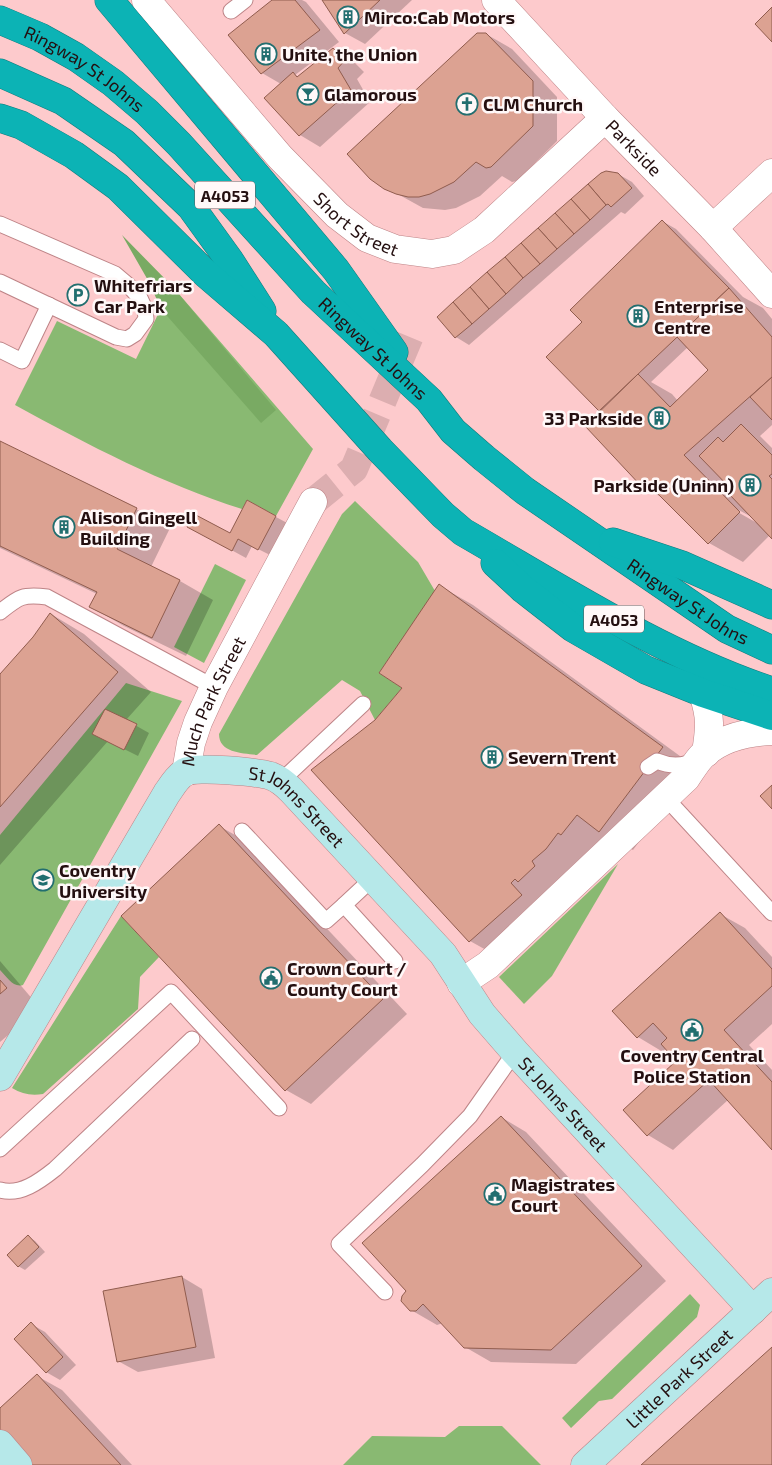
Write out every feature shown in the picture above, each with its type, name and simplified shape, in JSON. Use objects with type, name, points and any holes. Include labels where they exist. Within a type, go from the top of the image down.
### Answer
[{"type":"highway","points":[[109,0],[336,270],[429,400]]},
{"type":"highway","name":"Ringway St Johns","points":[[0,20],[40,37],[76,58],[113,83],[147,112],[179,144],[313,292],[429,400],[453,430],[484,458],[525,491],[727,630],[772,650]]},
{"type":"highway","points":[[0,73],[62,101],[124,142],[191,207],[230,261],[276,334]]},
{"type":"highway","name":"A4053","points":[[0,118],[21,125],[74,155],[118,187],[206,274],[276,334],[380,450],[442,514],[463,532],[629,627],[734,678],[772,691]]},
{"type":"highway","points":[[463,532],[523,589],[573,628],[646,670],[703,693],[772,716]]},
{"type":"highway","points":[[586,533],[682,565],[772,605]]},
{"type":"main road","name":"St Johns Street","points":[[186,772],[205,769],[271,776],[281,781],[291,790],[443,954],[482,1014],[516,1052],[762,1301]]},
{"type":"main road","name":"Much Park Street","points":[[0,1077],[167,793],[177,779],[186,772]]},
{"type":"main road","name":"Little Park Street","points":[[585,1465],[762,1301]]},
{"type":"main road","points":[[0,1444],[18,1465]]},
{"type":"street","name":"Short Street","points":[[146,0],[280,157],[337,216],[367,238],[394,248],[432,254],[454,250],[484,230],[605,118]]},
{"type":"street","name":"Parkside","points":[[496,0],[605,118],[713,228],[772,294]]},
{"type":"street","points":[[713,228],[772,173]]},
{"type":"street","name":"Much Park Street","points":[[186,772],[191,743],[198,722],[214,687],[313,502]]},
{"type":"street","points":[[461,983],[488,965],[686,778],[703,755],[710,723],[703,693]]},
{"type":"street","points":[[703,755],[739,736],[753,732],[772,731]]},
{"type":"lane","points":[[231,11],[245,0]]},
{"type":"lane","points":[[0,224],[115,274],[140,298],[145,308],[146,318],[135,334],[127,339],[116,337],[0,282]]},
{"type":"lane","points":[[0,350],[22,361],[49,306]]},
{"type":"lane","points":[[0,612],[18,598],[32,595],[47,597],[214,687]]},
{"type":"lane","points":[[281,781],[363,704]]},
{"type":"lane","points":[[648,767],[657,761],[673,765],[690,763],[703,755]]},
{"type":"lane","points":[[665,797],[772,913]]},
{"type":"lane","points":[[242,831],[326,921],[373,878]]},
{"type":"lane","points":[[344,905],[395,961]]},
{"type":"lane","points":[[0,1149],[171,992],[279,1108]]},
{"type":"lane","points":[[0,1190],[6,1192],[14,1191],[42,1179],[55,1169],[192,1039]]},
{"type":"lane","points":[[385,1292],[339,1244],[422,1165],[470,1116],[516,1052]]},
{"type":"green space","points":[[122,235],[172,286],[276,410],[261,423],[161,309],[149,282]]},
{"type":"green space","points":[[172,286],[313,449],[276,516],[247,500],[242,509],[183,488],[126,463],[15,405],[57,321],[136,359]]},
{"type":"green space","points":[[355,501],[418,562],[435,591],[379,673],[402,688],[375,720],[360,691],[342,680],[257,755],[232,751],[223,745],[219,734],[342,514]]},
{"type":"green space","points":[[215,564],[246,580],[204,663],[174,647]]},
{"type":"green space","points":[[126,683],[182,701],[23,985],[16,985],[0,970],[0,835]]},
{"type":"green space","points":[[618,864],[552,976],[524,1004],[499,977]]},
{"type":"green space","points":[[121,916],[159,957],[140,977],[138,1009],[43,1094],[27,1094],[12,1088]]},
{"type":"green space","points":[[690,1294],[700,1305],[697,1317],[612,1399],[599,1401],[571,1428],[562,1418]]},
{"type":"green space","points":[[459,1426],[502,1426],[541,1465],[343,1465],[372,1436],[445,1437]]},
{"type":"building","name":"Unite, the Union","points":[[272,0],[295,0],[320,30],[261,74],[228,35]]},
{"type":"building","name":"Mirco:Cab Motors","points":[[322,0],[380,0],[344,34]]},
{"type":"building","points":[[772,7],[772,42],[755,24]]},
{"type":"building","name":"CLM Church","points":[[477,33],[486,33],[533,81],[533,126],[491,167],[486,168],[476,162],[454,182],[430,194],[408,197],[384,189],[370,179],[347,154]]},
{"type":"building","name":"Glamorous","points":[[333,48],[345,60],[338,68],[351,90],[299,136],[264,98],[293,72],[297,77]]},
{"type":"building","points":[[606,171],[618,173],[632,188],[611,207],[608,204],[606,205],[588,184]]},
{"type":"building","points":[[588,184],[606,205],[590,220],[571,199]]},
{"type":"building","points":[[571,199],[590,220],[574,234],[555,213]]},
{"type":"building","points":[[555,213],[574,234],[557,249],[538,228]]},
{"type":"building","name":"Enterprise Centre","points":[[662,220],[729,288],[599,411],[546,357],[582,322],[570,310]]},
{"type":"building","points":[[538,228],[557,249],[540,264],[521,243]]},
{"type":"building","points":[[521,243],[540,264],[523,278],[505,257]]},
{"type":"building","points":[[505,257],[523,278],[506,294],[487,272]]},
{"type":"building","points":[[487,272],[506,294],[489,309],[470,287]]},
{"type":"building","points":[[470,287],[489,309],[472,324],[453,302]]},
{"type":"building","name":"33 Parkside","points":[[729,288],[772,337],[772,377],[684,455],[740,512],[708,544],[647,483],[642,487],[585,426],[638,374],[670,407],[708,370],[677,337]]},
{"type":"building","points":[[453,302],[472,324],[455,338],[437,317]]},
{"type":"building","points":[[772,377],[772,420],[750,397]]},
{"type":"building","name":"Parkside (Uninn)","points":[[741,424],[772,455],[772,474],[769,476],[772,479],[772,539],[729,494],[733,491],[699,456],[718,437],[723,442]]},
{"type":"building","name":"Alison Gingell Building","points":[[0,441],[137,508],[117,549],[180,580],[152,638],[89,607],[97,592],[0,546]]},
{"type":"building","points":[[247,500],[276,516],[258,550],[238,539],[232,551],[187,527],[194,514],[230,533]]},
{"type":"building","name":"Severn Trent","points":[[439,584],[663,747],[599,832],[577,815],[561,835],[558,833],[546,849],[532,861],[535,866],[518,882],[515,879],[511,883],[522,895],[469,942],[311,770],[375,720],[402,688],[379,673]]},
{"type":"building","points":[[50,613],[118,672],[0,807],[0,674],[33,637]]},
{"type":"building","points":[[105,709],[137,724],[124,750],[92,734]]},
{"type":"building","points":[[772,785],[772,809],[760,796]]},
{"type":"building","name":"Crown Court / County Court","points":[[219,824],[383,999],[285,1091],[121,916]]},
{"type":"building","name":"Coventry Central Police Station","points":[[720,912],[772,969],[772,986],[724,1030],[772,1082],[772,1150],[709,1080],[647,1136],[623,1110],[676,1061],[661,1044],[667,1038],[653,1023],[637,1038],[612,1011]]},
{"type":"building","points":[[0,980],[7,988],[0,994]]},
{"type":"building","name":"Magistrates Court","points":[[501,1116],[642,1266],[551,1350],[464,1348],[423,1304],[416,1311],[410,1311],[401,1301],[406,1291],[362,1243]]},
{"type":"building","points":[[28,1235],[39,1247],[18,1267],[7,1255]]},
{"type":"building","points":[[182,1276],[196,1347],[117,1362],[103,1291]]},
{"type":"building","points":[[31,1322],[63,1357],[46,1373],[14,1339]]},
{"type":"building","points":[[772,1347],[772,1465],[641,1465]]},
{"type":"building","points":[[37,1374],[121,1465],[32,1465],[0,1431],[0,1408]]},
{"type":"tunnel","points":[[313,502],[354,469],[414,326]]},
{"type":"place","name":"Mirco:Cab Motors","points":[[348,17]]},
{"type":"place","name":"Unite, the Union","points":[[266,54]]},
{"type":"place","name":"Glamorous","points":[[308,94]]},
{"type":"place","name":"CLM Church","points":[[467,104]]},
{"type":"place","name":"Whitefriars Car Park","points":[[78,295]]},
{"type":"place","name":"Enterprise Centre","points":[[638,316]]},
{"type":"place","name":"33 Parkside","points":[[659,418]]},
{"type":"place","name":"Parkside (Uninn)","points":[[750,485]]},
{"type":"place","name":"Alison Gingell Building","points":[[64,527]]},
{"type":"place","name":"Severn Trent","points":[[492,757]]},
{"type":"place","name":"Coventry University","points":[[43,880]]},
{"type":"place","name":"Crown Court / County Court","points":[[271,978]]},
{"type":"place","name":"Coventry Central Police Station","points":[[692,1030]]},
{"type":"place","name":"Magistrates Court","points":[[495,1194]]}]
